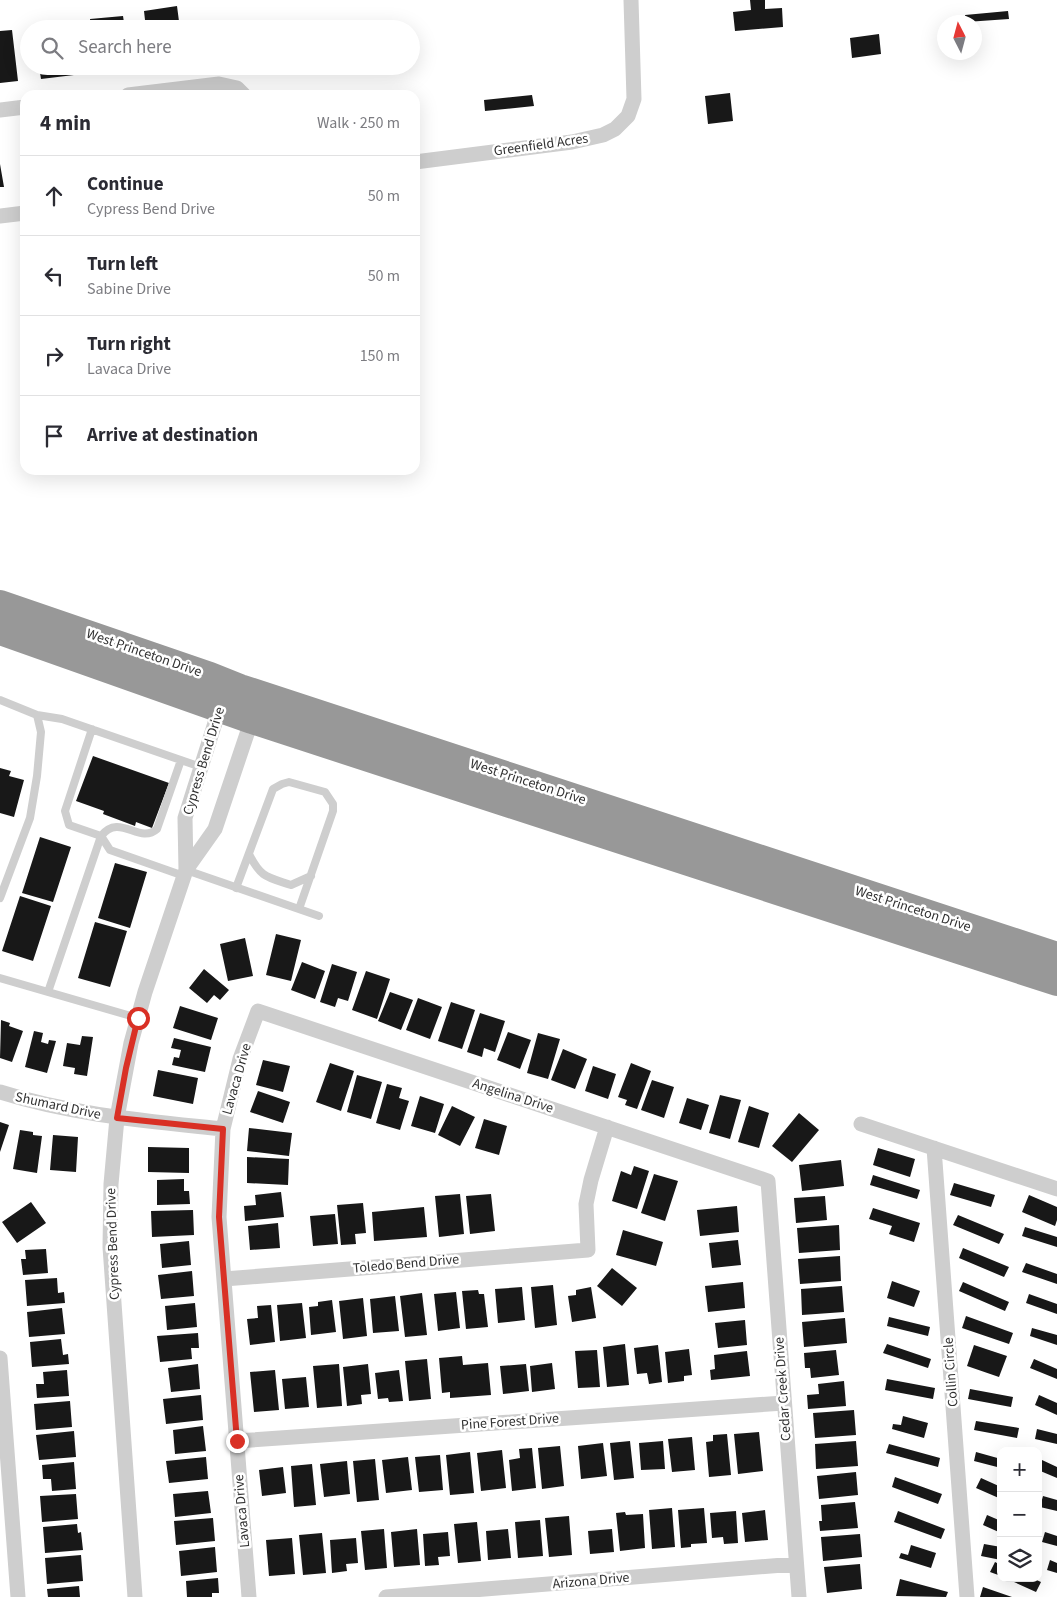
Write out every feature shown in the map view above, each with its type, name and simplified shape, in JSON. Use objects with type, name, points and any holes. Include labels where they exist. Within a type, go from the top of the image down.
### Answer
[{"type":"highway","name":"West Princeton Drive","points":[[0,604],[256,707],[1057,982]]},
{"type":"highway","name":"West Princeton Drive","points":[[0,631],[224,695]]},
{"type":"highway","name":"West Princeton Drive","points":[[256,707],[1057,956]]},
{"type":"street","name":"Greenfield Acres","points":[[420,161],[589,139],[603,135],[622,123],[628,116],[634,99],[631,0]]},
{"type":"street","points":[[170,90],[220,84],[239,90]]},
{"type":"street","points":[[0,110],[20,108]]},
{"type":"street","points":[[0,216],[20,213]]},
{"type":"street","name":"Cypress Bend Drive","points":[[185,873],[185,818],[224,695]]},
{"type":"street","name":"Cypress Bend Drive","points":[[135,1597],[110,1247],[111,1184],[117,1118],[138,1018],[185,873],[215,829],[256,707]]},
{"type":"street","name":"Angelina Drive","points":[[258,1011],[768,1181]]},
{"type":"street","name":"Lavaca Drive","points":[[249,1597],[219,1217],[223,1129],[240,1059],[258,1011]]},
{"type":"street","name":"Shumard Drive","points":[[0,1092],[27,1101],[117,1118],[223,1129]]},
{"type":"street","points":[[861,1124],[1057,1189]]},
{"type":"street","name":"Toledo Bend Drive","points":[[224,1279],[588,1250],[586,1204],[591,1180],[608,1127]]},
{"type":"street","name":"Collin Circle","points":[[934,1148],[967,1597]]},
{"type":"street","name":"Cedar Creek Drive","points":[[768,1181],[799,1597]]},
{"type":"street","points":[[0,1358],[6,1507],[18,1597]]},
{"type":"street","name":"Pine Forest Drive","points":[[237,1441],[784,1403]]},
{"type":"street","name":"Arizona Drive","points":[[386,1597],[796,1564]]},
{"type":"lane","points":[[0,700],[37,715],[62,719],[201,767]]},
{"type":"lane","points":[[0,898],[30,818],[37,776],[41,732],[37,715]]},
{"type":"lane","points":[[92,729],[65,811],[69,825],[101,836],[110,850],[236,888],[320,916]]},
{"type":"lane","points":[[48,992],[101,836],[105,830],[116,826],[145,834],[152,834],[157,829],[181,760]]},
{"type":"lane","points":[[236,888],[273,789],[289,782],[325,792],[333,804],[334,811],[299,909]]},
{"type":"lane","points":[[249,854],[256,869],[271,879],[291,885],[311,876]]},
{"type":"lane","points":[[0,978],[138,1018]]},
{"type":"building","points":[[750,0],[765,0],[765,9],[782,8],[783,27],[735,31],[733,12],[751,10]]},
{"type":"building","points":[[177,6],[179,20],[145,20],[144,11]]},
{"type":"building","points":[[1008,11],[1009,19],[982,21],[982,15],[965,15]]},
{"type":"building","points":[[123,16],[124,20],[90,20]]},
{"type":"building","points":[[12,30],[18,81],[0,83],[0,31]]},
{"type":"building","points":[[879,34],[881,54],[852,58],[850,38]]},
{"type":"building","points":[[40,75],[74,75],[41,79]]},
{"type":"building","points":[[730,93],[733,121],[708,124],[705,96]]},
{"type":"building","points":[[532,95],[534,106],[485,111],[484,100]]},
{"type":"building","points":[[0,164],[4,187],[0,187]]},
{"type":"building","points":[[93,756],[169,783],[152,828],[136,822],[135,826],[103,814],[104,811],[76,801]]},
{"type":"building","points":[[0,768],[11,771],[9,776],[24,780],[14,817],[0,813]]},
{"type":"building","points":[[40,837],[71,847],[53,902],[22,893]]},
{"type":"building","points":[[115,863],[147,872],[130,928],[98,918]]},
{"type":"building","points":[[20,896],[51,906],[33,961],[2,951]]},
{"type":"building","points":[[95,922],[127,931],[110,987],[78,978]]},
{"type":"building","points":[[276,934],[301,940],[291,981],[266,975]]},
{"type":"building","points":[[245,938],[253,976],[228,981],[220,944]]},
{"type":"building","points":[[302,962],[325,971],[315,999],[291,990]]},
{"type":"building","points":[[332,964],[357,972],[348,1001],[338,998],[335,1007],[320,1002]]},
{"type":"building","points":[[204,969],[229,990],[220,1000],[214,995],[207,1003],[189,988]]},
{"type":"building","points":[[366,971],[390,979],[377,1019],[352,1010]]},
{"type":"building","points":[[390,992],[413,1000],[401,1030],[378,1021]]},
{"type":"building","points":[[418,998],[442,1007],[430,1039],[406,1030]]},
{"type":"building","points":[[451,1002],[475,1010],[462,1049],[438,1041]]},
{"type":"building","points":[[180,1006],[218,1018],[211,1040],[173,1028]]},
{"type":"building","points":[[480,1013],[505,1021],[495,1052],[484,1048],[482,1057],[467,1052]]},
{"type":"building","points":[[1,1020],[10,1023],[9,1026],[23,1031],[12,1062],[0,1058]]},
{"type":"building","points":[[34,1031],[43,1033],[41,1042],[48,1044],[49,1040],[56,1041],[47,1073],[25,1067]]},
{"type":"building","points":[[508,1032],[531,1040],[520,1069],[497,1060]]},
{"type":"building","points":[[538,1033],[560,1039],[548,1079],[527,1073]]},
{"type":"building","points":[[82,1036],[93,1037],[87,1076],[74,1074],[75,1068],[63,1066],[67,1043],[80,1045]]},
{"type":"building","points":[[174,1038],[211,1047],[205,1072],[172,1065],[174,1057],[179,1058],[181,1050],[171,1048]]},
{"type":"building","points":[[563,1049],[587,1059],[575,1089],[551,1080]]},
{"type":"building","points":[[263,1060],[290,1066],[283,1092],[256,1085]]},
{"type":"building","points":[[330,1063],[354,1071],[341,1111],[316,1102]]},
{"type":"building","points":[[631,1063],[651,1071],[637,1109],[625,1105],[627,1100],[618,1097]]},
{"type":"building","points":[[593,1066],[616,1074],[608,1099],[585,1091]]},
{"type":"building","points":[[158,1070],[198,1078],[193,1104],[153,1096]]},
{"type":"building","points":[[357,1075],[382,1082],[371,1119],[347,1112]]},
{"type":"building","points":[[652,1080],[674,1087],[664,1118],[641,1110]]},
{"type":"building","points":[[387,1084],[402,1088],[399,1098],[409,1101],[400,1130],[376,1123]]},
{"type":"building","points":[[258,1091],[290,1102],[283,1123],[250,1112]]},
{"type":"building","points":[[720,1095],[741,1100],[730,1139],[709,1133]]},
{"type":"building","points":[[420,1096],[444,1104],[435,1133],[411,1126]]},
{"type":"building","points":[[687,1098],[709,1105],[701,1130],[679,1123]]},
{"type":"building","points":[[452,1106],[475,1117],[460,1146],[438,1135]]},
{"type":"building","points":[[749,1106],[769,1113],[759,1148],[738,1142]]},
{"type":"building","points":[[799,1113],[819,1130],[792,1162],[772,1146]]},
{"type":"building","points":[[484,1119],[507,1126],[499,1155],[475,1148]]},
{"type":"building","points":[[0,1122],[9,1125],[0,1152]]},
{"type":"building","points":[[249,1128],[292,1133],[289,1156],[247,1151]]},
{"type":"building","points":[[20,1130],[42,1136],[37,1173],[13,1169]]},
{"type":"building","points":[[53,1135],[78,1137],[76,1172],[50,1170]]},
{"type":"building","points":[[148,1147],[189,1148],[189,1173],[148,1172]]},
{"type":"building","points":[[878,1148],[915,1159],[910,1177],[873,1165]]},
{"type":"building","points":[[247,1157],[289,1159],[288,1185],[247,1183]]},
{"type":"building","points":[[841,1160],[844,1186],[802,1191],[799,1165]]},
{"type":"building","points":[[634,1166],[649,1171],[637,1209],[612,1201],[621,1171],[631,1175]]},
{"type":"building","points":[[654,1174],[678,1181],[665,1221],[641,1213]]},
{"type":"building","points":[[873,1175],[920,1190],[917,1199],[870,1185]]},
{"type":"building","points":[[184,1179],[184,1191],[189,1191],[190,1204],[157,1205],[157,1180]]},
{"type":"building","points":[[954,1183],[995,1195],[991,1207],[950,1195]]},
{"type":"building","points":[[281,1192],[284,1217],[245,1221],[244,1206],[256,1205],[255,1195]]},
{"type":"building","points":[[460,1194],[464,1234],[439,1237],[435,1196]]},
{"type":"building","points":[[491,1194],[495,1231],[470,1234],[466,1196]]},
{"type":"building","points":[[1029,1195],[1057,1207],[1055,1226],[1022,1212]]},
{"type":"building","points":[[825,1196],[827,1220],[796,1223],[794,1198]]},
{"type":"building","points":[[31,1202],[46,1223],[17,1243],[2,1222]]},
{"type":"building","points":[[363,1203],[366,1233],[355,1234],[356,1244],[341,1245],[337,1205]]},
{"type":"building","points":[[737,1206],[739,1232],[700,1236],[697,1210]]},
{"type":"building","points":[[424,1207],[427,1237],[374,1241],[372,1212]]},
{"type":"building","points":[[873,1208],[920,1223],[914,1242],[889,1234],[892,1226],[869,1219]]},
{"type":"building","points":[[193,1210],[194,1235],[152,1237],[151,1211]]},
{"type":"building","points":[[335,1214],[338,1244],[313,1246],[310,1216]]},
{"type":"building","points":[[958,1215],[1004,1234],[999,1244],[953,1225]]},
{"type":"building","points":[[278,1223],[280,1248],[250,1250],[248,1226]]},
{"type":"building","points":[[839,1225],[840,1250],[799,1253],[797,1228]]},
{"type":"building","points":[[1025,1227],[1057,1237],[1057,1247],[1022,1236]]},
{"type":"building","points":[[623,1230],[663,1242],[656,1266],[616,1255]]},
{"type":"building","points":[[738,1240],[741,1265],[712,1268],[709,1243]]},
{"type":"building","points":[[189,1241],[191,1265],[162,1268],[160,1244]]},
{"type":"building","points":[[963,1248],[1009,1267],[1004,1277],[959,1258]]},
{"type":"building","points":[[46,1249],[48,1273],[23,1275],[21,1259],[26,1259],[25,1250]]},
{"type":"building","points":[[840,1256],[841,1281],[800,1284],[798,1259]]},
{"type":"building","points":[[1026,1263],[1057,1274],[1057,1284],[1022,1272]]},
{"type":"building","points":[[612,1268],[637,1288],[622,1306],[597,1286]]},
{"type":"building","points":[[192,1271],[194,1296],[161,1299],[158,1275]]},
{"type":"building","points":[[57,1278],[58,1293],[64,1292],[65,1303],[27,1306],[25,1280]]},
{"type":"building","points":[[892,1281],[920,1291],[914,1307],[887,1298]]},
{"type":"building","points":[[743,1282],[745,1308],[708,1312],[705,1286]]},
{"type":"building","points":[[963,1282],[1009,1302],[1005,1311],[959,1291]]},
{"type":"building","points":[[553,1285],[557,1325],[535,1328],[531,1287]]},
{"type":"building","points":[[842,1286],[844,1312],[802,1315],[801,1289]]},
{"type":"building","points":[[522,1287],[525,1320],[498,1323],[495,1289]]},
{"type":"building","points":[[591,1287],[596,1318],[572,1322],[568,1296],[576,1295],[576,1290]]},
{"type":"building","points":[[478,1290],[479,1294],[484,1294],[488,1327],[466,1329],[462,1291]]},
{"type":"building","points":[[456,1292],[460,1328],[438,1331],[434,1294]]},
{"type":"building","points":[[422,1293],[427,1335],[405,1337],[400,1296]]},
{"type":"building","points":[[1029,1294],[1057,1304],[1057,1314],[1026,1303]]},
{"type":"building","points":[[395,1296],[399,1331],[373,1333],[370,1299]]},
{"type":"building","points":[[363,1298],[367,1336],[343,1339],[339,1301]]},
{"type":"building","points":[[332,1300],[336,1332],[311,1335],[309,1307],[318,1306],[318,1302]]},
{"type":"building","points":[[195,1303],[197,1327],[167,1330],[165,1306]]},
{"type":"building","points":[[302,1303],[306,1338],[280,1341],[277,1305]]},
{"type":"building","points":[[271,1305],[275,1342],[250,1345],[247,1319],[258,1318],[257,1306]]},
{"type":"building","points":[[62,1308],[65,1334],[29,1337],[27,1312]]},
{"type":"building","points":[[966,1316],[1013,1333],[1009,1344],[962,1328]]},
{"type":"building","points":[[889,1317],[930,1327],[928,1336],[887,1326]]},
{"type":"building","points":[[845,1318],[847,1343],[804,1347],[802,1322]]},
{"type":"building","points":[[745,1320],[747,1345],[718,1348],[715,1323]]},
{"type":"building","points":[[1032,1328],[1057,1335],[1057,1345],[1030,1336]]},
{"type":"building","points":[[198,1333],[199,1348],[191,1348],[192,1359],[160,1362],[157,1336]]},
{"type":"building","points":[[61,1339],[63,1355],[68,1354],[69,1364],[32,1367],[30,1342]]},
{"type":"building","points":[[625,1344],[629,1385],[607,1387],[603,1347]]},
{"type":"building","points":[[887,1344],[931,1359],[928,1368],[883,1353]]},
{"type":"building","points":[[658,1345],[662,1382],[649,1384],[647,1373],[637,1374],[634,1348]]},
{"type":"building","points":[[974,1345],[1007,1356],[999,1377],[967,1366]]},
{"type":"building","points":[[689,1349],[692,1375],[684,1376],[684,1381],[668,1383],[665,1352]]},
{"type":"building","points":[[597,1350],[600,1387],[578,1388],[575,1351]]},
{"type":"building","points":[[836,1350],[839,1375],[811,1378],[810,1368],[805,1368],[804,1353]]},
{"type":"building","points":[[747,1351],[750,1376],[711,1380],[710,1370],[715,1369],[714,1355]]},
{"type":"building","points":[[462,1356],[463,1365],[488,1363],[491,1395],[450,1398],[450,1392],[442,1393],[439,1358]]},
{"type":"building","points":[[427,1359],[431,1399],[409,1401],[405,1361]]},
{"type":"building","points":[[1034,1359],[1057,1369],[1057,1379],[1030,1368]]},
{"type":"building","points":[[552,1363],[555,1389],[532,1392],[530,1366]]},
{"type":"building","points":[[198,1364],[200,1389],[171,1392],[168,1368]]},
{"type":"building","points":[[339,1364],[342,1406],[317,1408],[313,1366]]},
{"type":"building","points":[[368,1364],[371,1394],[361,1395],[362,1404],[347,1406],[343,1367]]},
{"type":"building","points":[[526,1364],[529,1391],[503,1394],[500,1366]]},
{"type":"building","points":[[67,1370],[69,1396],[37,1398],[36,1384],[44,1384],[43,1372]]},
{"type":"building","points":[[275,1370],[279,1410],[254,1412],[250,1372]]},
{"type":"building","points":[[399,1370],[403,1401],[389,1402],[388,1398],[378,1399],[375,1373]]},
{"type":"building","points":[[306,1377],[309,1407],[285,1409],[282,1379]]},
{"type":"building","points":[[887,1379],[935,1388],[933,1399],[885,1390]]},
{"type":"building","points":[[844,1381],[846,1406],[808,1409],[807,1395],[819,1394],[818,1384]]},
{"type":"building","points":[[970,1389],[1013,1397],[1011,1407],[968,1399]]},
{"type":"building","points":[[201,1395],[203,1420],[166,1424],[163,1399]]},
{"type":"building","points":[[1039,1395],[1057,1403],[1057,1415],[1035,1405]]},
{"type":"building","points":[[70,1401],[72,1427],[36,1430],[34,1404]]},
{"type":"building","points":[[854,1410],[856,1435],[815,1438],[813,1413]]},
{"type":"building","points":[[903,1416],[928,1423],[924,1438],[892,1429],[893,1424],[901,1425]]},
{"type":"building","points":[[976,1421],[1019,1428],[1017,1438],[974,1430]]},
{"type":"building","points":[[203,1426],[206,1451],[175,1454],[173,1430]]},
{"type":"building","points":[[1037,1429],[1057,1434],[1057,1444],[1035,1439]]},
{"type":"building","points":[[74,1431],[76,1457],[39,1460],[36,1435]]},
{"type":"building","points":[[759,1432],[763,1471],[738,1474],[734,1434]]},
{"type":"building","points":[[727,1434],[731,1475],[709,1477],[706,1442],[713,1441],[713,1435]]},
{"type":"building","points":[[692,1437],[695,1470],[672,1472],[668,1439]]},
{"type":"building","points":[[630,1441],[634,1478],[614,1480],[610,1443]]},
{"type":"building","points":[[663,1441],[665,1469],[641,1470],[639,1443]]},
{"type":"building","points":[[856,1441],[858,1466],[816,1469],[815,1444]]},
{"type":"building","points":[[603,1443],[607,1476],[581,1479],[578,1446]]},
{"type":"building","points":[[889,1444],[940,1458],[938,1467],[886,1453]]},
{"type":"building","points":[[560,1446],[564,1486],[542,1489],[538,1448]]},
{"type":"building","points":[[532,1448],[536,1488],[512,1491],[509,1460],[520,1458],[519,1449]]},
{"type":"building","points":[[502,1450],[506,1488],[481,1491],[477,1453]]},
{"type":"building","points":[[470,1452],[474,1493],[450,1495],[446,1455]]},
{"type":"building","points":[[976,1452],[997,1458],[997,1467],[974,1461]]},
{"type":"building","points":[[440,1455],[443,1490],[419,1492],[415,1457]]},
{"type":"building","points":[[206,1457],[208,1479],[169,1483],[166,1461]]},
{"type":"building","points":[[408,1457],[412,1490],[386,1493],[382,1460]]},
{"type":"building","points":[[375,1459],[379,1500],[357,1502],[353,1461]]},
{"type":"building","points":[[1042,1460],[1057,1467],[1057,1478],[1042,1472]]},
{"type":"building","points":[[347,1461],[350,1494],[324,1497],[320,1464]]},
{"type":"building","points":[[74,1462],[76,1489],[52,1491],[51,1479],[43,1479],[42,1465]]},
{"type":"building","points":[[312,1464],[316,1505],[294,1507],[291,1466]]},
{"type":"building","points":[[283,1467],[286,1493],[262,1496],[259,1470]]},
{"type":"building","points":[[856,1472],[858,1495],[819,1499],[817,1476]]},
{"type":"building","points":[[895,1477],[942,1494],[938,1504],[892,1487]]},
{"type":"building","points":[[981,1478],[997,1485],[997,1497],[976,1488]]},
{"type":"building","points":[[208,1491],[211,1513],[175,1517],[173,1494]]},
{"type":"building","points":[[76,1494],[78,1519],[42,1522],[40,1496]]},
{"type":"building","points":[[1043,1496],[1057,1500],[1057,1511],[1042,1507]]},
{"type":"building","points":[[855,1502],[858,1528],[820,1531],[819,1521],[822,1521],[821,1505]]},
{"type":"building","points":[[672,1508],[675,1547],[652,1549],[649,1510]]},
{"type":"building","points":[[704,1508],[707,1543],[691,1544],[691,1547],[681,1548],[678,1510]]},
{"type":"building","points":[[765,1510],[768,1540],[745,1542],[742,1513]]},
{"type":"building","points":[[736,1511],[738,1543],[724,1544],[723,1537],[712,1538],[710,1513]]},
{"type":"building","points":[[898,1511],[945,1529],[941,1539],[894,1522]]},
{"type":"building","points":[[625,1512],[626,1515],[643,1514],[645,1548],[620,1551],[616,1513]]},
{"type":"building","points":[[987,1515],[997,1519],[997,1531],[983,1525]]},
{"type":"building","points":[[569,1516],[572,1555],[549,1557],[545,1518]]},
{"type":"building","points":[[213,1518],[215,1541],[176,1545],[174,1521]]},
{"type":"building","points":[[540,1520],[543,1556],[518,1558],[515,1522]]},
{"type":"building","points":[[477,1522],[481,1561],[458,1563],[454,1524]]},
{"type":"building","points":[[77,1524],[78,1533],[81,1532],[83,1550],[45,1553],[43,1527]]},
{"type":"building","points":[[384,1529],[387,1568],[365,1570],[361,1531]]},
{"type":"building","points":[[417,1529],[420,1565],[394,1567],[391,1532]]},
{"type":"building","points":[[508,1529],[511,1558],[488,1560],[486,1531]]},
{"type":"building","points":[[612,1529],[614,1552],[590,1554],[588,1531]]},
{"type":"building","points":[[448,1532],[450,1556],[438,1557],[439,1565],[425,1566],[423,1534]]},
{"type":"building","points":[[1045,1532],[1057,1536],[1057,1546],[1042,1542]]},
{"type":"building","points":[[322,1533],[326,1573],[303,1575],[299,1535]]},
{"type":"building","points":[[860,1534],[862,1557],[823,1561],[821,1537]]},
{"type":"building","points":[[292,1538],[295,1574],[269,1576],[266,1540]]},
{"type":"building","points":[[356,1538],[358,1563],[346,1564],[347,1571],[332,1573],[330,1540]]},
{"type":"building","points":[[984,1544],[997,1546],[997,1559],[981,1556]]},
{"type":"building","points":[[911,1545],[936,1553],[931,1568],[899,1558],[901,1553],[908,1555]]},
{"type":"building","points":[[215,1547],[217,1572],[181,1576],[179,1551]]},
{"type":"building","points":[[81,1555],[83,1581],[47,1584],[45,1558]]},
{"type":"building","points":[[1050,1560],[1057,1563],[1057,1573],[1047,1570]]},
{"type":"building","points":[[995,1562],[997,1563],[997,1575],[990,1572]]},
{"type":"building","points":[[860,1564],[862,1589],[827,1593],[824,1567]]},
{"type":"building","points":[[218,1578],[219,1593],[212,1593],[212,1597],[187,1597],[186,1581]]},
{"type":"building","points":[[900,1579],[948,1592],[946,1597],[896,1596]]},
{"type":"building","points":[[1014,1582],[1041,1582],[1036,1592]]},
{"type":"building","points":[[79,1586],[80,1597],[48,1597],[47,1589]]},
{"type":"building","points":[[983,1587],[1012,1597],[980,1597]]},
{"type":"route","points":[[138,1018],[131,1043],[117,1118],[223,1129],[219,1217],[237,1441]]}]
